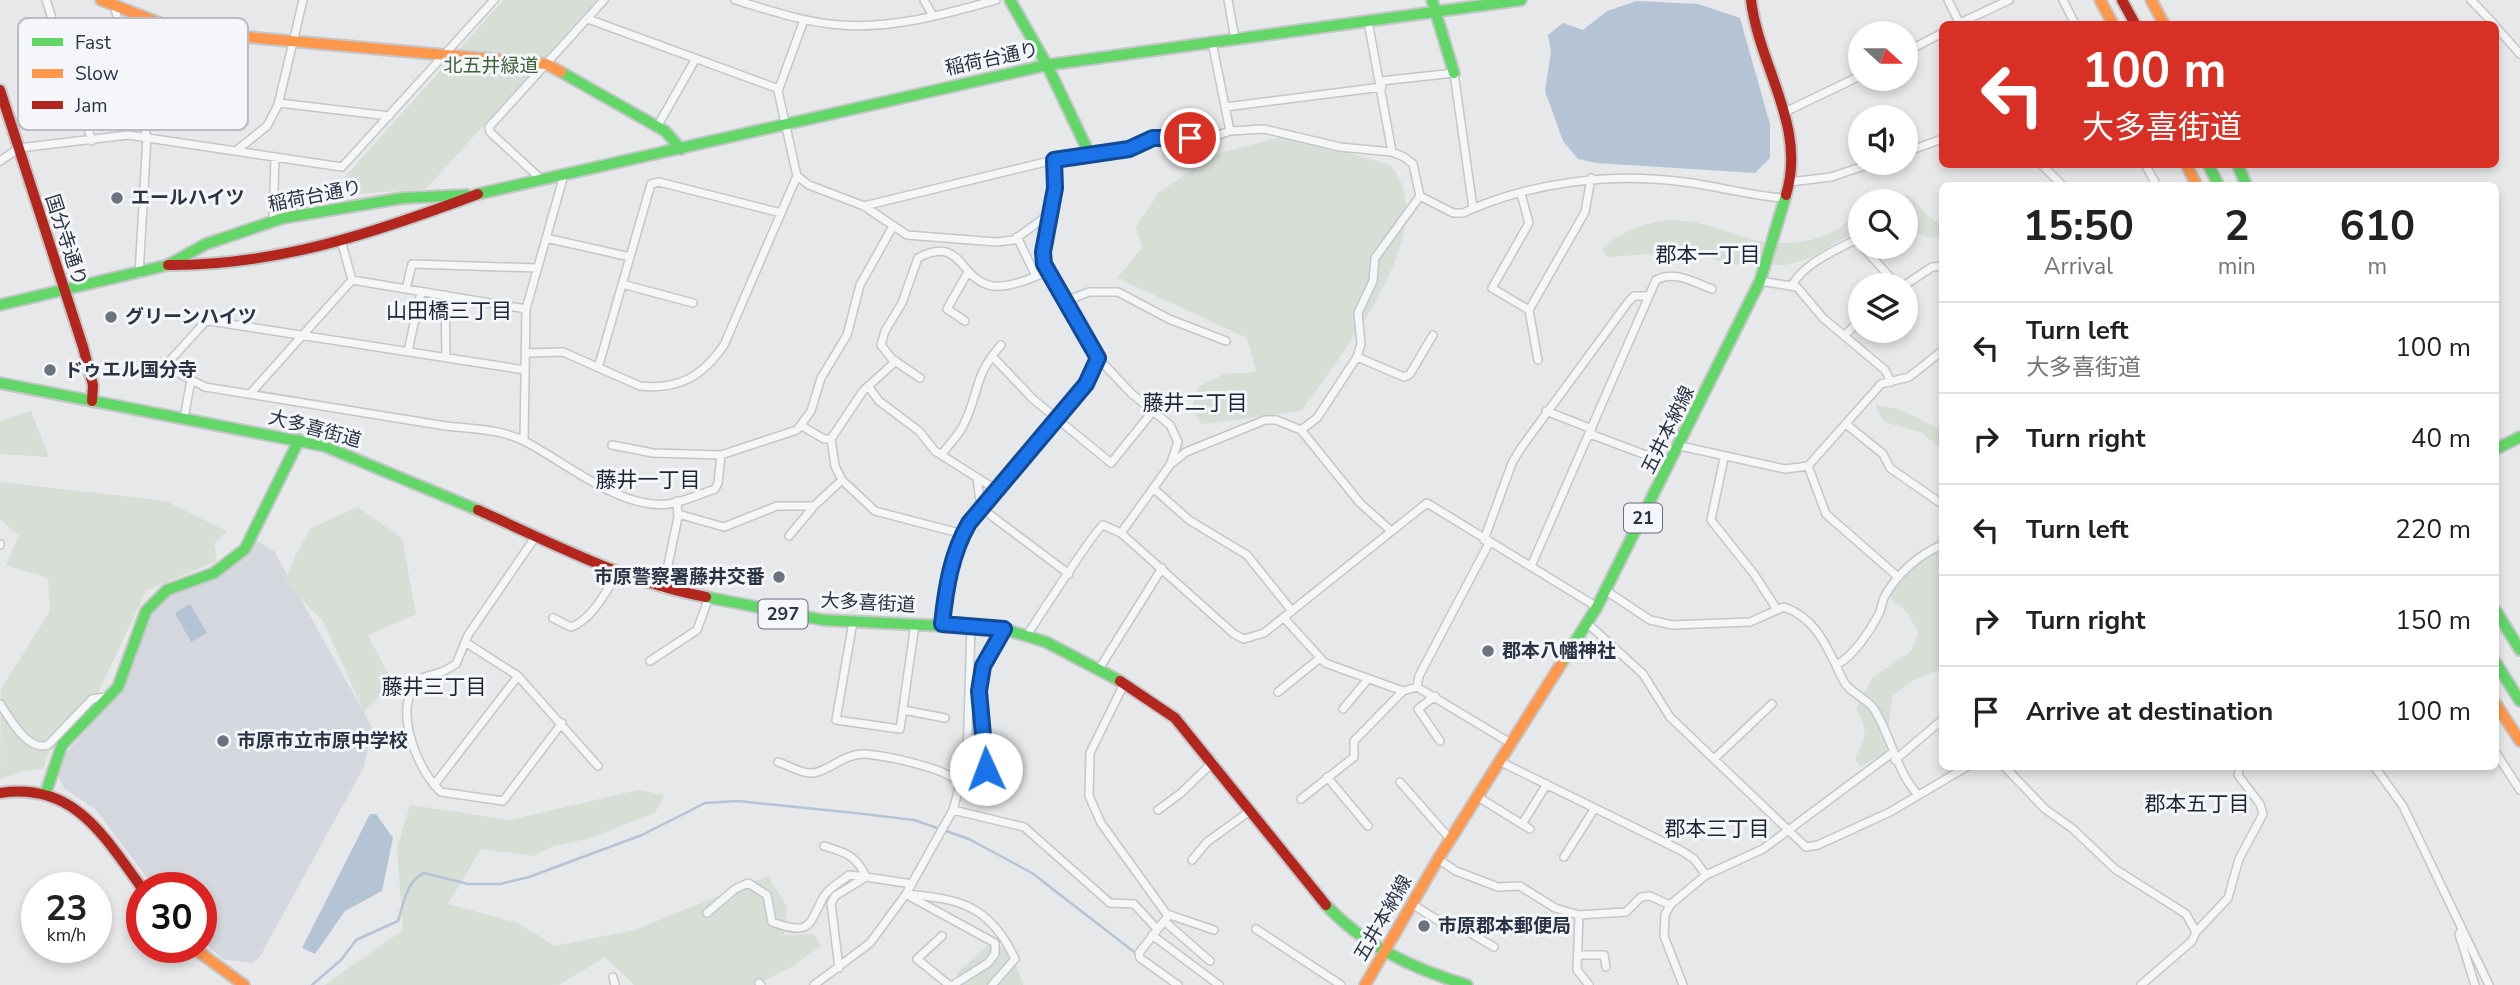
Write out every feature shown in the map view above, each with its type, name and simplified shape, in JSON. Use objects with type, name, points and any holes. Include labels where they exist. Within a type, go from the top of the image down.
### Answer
[{"type":"main road","points":[[101,0],[150,18]]},
{"type":"main road","points":[[1010,0],[1047,65],[1090,155]]},
{"type":"main road","points":[[1432,0],[1454,73]]},
{"type":"main road","name":"稲荷台通り","points":[[0,305],[139,274],[168,265],[206,244],[272,221],[403,198],[478,194],[1047,65],[1521,0]]},
{"type":"main road","name":"五井本納線","points":[[1365,985],[1438,859],[1597,607],[1680,446],[1760,281],[1790,182],[1793,148],[1786,112],[1753,17],[1751,0]]},
{"type":"main road","points":[[2100,0],[2111,21]]},
{"type":"main road","points":[[2122,0],[2133,21]]},
{"type":"main road","points":[[2151,0],[2162,21]]},
{"type":"main road","points":[[248,38],[546,64],[657,127],[681,149]]},
{"type":"main road","name":"国分寺通り","points":[[0,90],[91,375],[92,401]]},
{"type":"main road","name":"稲荷台通り","points":[[168,265],[208,268],[279,255],[426,215],[478,194]]},
{"type":"main road","name":"大多喜街道","points":[[0,383],[299,440],[362,459],[618,573],[663,589],[793,615],[853,622],[971,625],[1027,635],[1124,683],[1175,718],[1327,906],[1383,953],[1434,976],[1467,985]]},
{"type":"main road","points":[[2499,448],[2520,437]]},
{"type":"main road","points":[[46,792],[62,745],[111,696],[146,611],[167,590],[214,573],[244,549],[299,440]]},
{"type":"main road","points":[[2499,616],[2520,650]]},
{"type":"main road","points":[[2499,668],[2520,701]]},
{"type":"main road","points":[[2499,709],[2520,741]]},
{"type":"main road","points":[[0,793],[27,789],[46,792],[78,808],[130,872]]},
{"type":"main road","points":[[214,963],[244,985]]},
{"type":"street","points":[[46,0],[52,18]]},
{"type":"street","points":[[237,149],[267,126],[279,103],[303,0]]},
{"type":"street","points":[[0,161],[19,148],[128,135],[237,149],[342,167],[494,0]]},
{"type":"street","points":[[542,180],[490,132],[489,127],[604,0]]},
{"type":"street","points":[[734,0],[804,19],[862,25],[933,16],[996,0]]},
{"type":"street","points":[[924,0],[933,16]]},
{"type":"street","points":[[1228,0],[1235,39]]},
{"type":"street","points":[[1948,0],[1958,21]]},
{"type":"street","points":[[1965,21],[2009,0]]},
{"type":"street","points":[[2063,0],[2074,21]]},
{"type":"street","points":[[2472,0],[2491,21]]},
{"type":"street","points":[[588,19],[779,89]]},
{"type":"street","points":[[527,353],[563,352],[640,386],[651,387],[671,386],[692,379],[710,366],[724,345],[797,176],[779,89],[804,19]]},
{"type":"street","points":[[1368,21],[1382,84],[1392,152]]},
{"type":"street","points":[[2499,30],[2520,54]]},
{"type":"street","points":[[1918,46],[1939,35]]},
{"type":"street","points":[[1212,42],[1230,131]]},
{"type":"street","points":[[657,127],[695,60]]},
{"type":"street","points":[[1225,107],[1454,73],[1473,208]]},
{"type":"street","points":[[1786,112],[1848,82]]},
{"type":"street","points":[[279,103],[389,116]]},
{"type":"street","points":[[88,130],[92,141]]},
{"type":"street","points":[[139,274],[145,130]]},
{"type":"street","points":[[864,206],[1054,160],[1129,149],[1153,138],[1207,139],[1230,131],[1264,130],[1340,147],[1392,152],[1413,164],[1420,196],[1375,258],[1373,281],[1358,313],[1362,344],[1357,357],[1317,418],[1301,430]]},
{"type":"street","points":[[1918,148],[1939,140]]},
{"type":"street","points":[[272,221],[275,157]]},
{"type":"street","points":[[1054,160],[1052,212],[1043,252],[1047,272],[1098,358],[1176,433],[1177,448],[1170,465],[1121,533]]},
{"type":"street","points":[[2045,168],[2059,182]]},
{"type":"street","points":[[1790,182],[1831,177],[1848,171]]},
{"type":"street","points":[[524,441],[526,309],[564,175]]},
{"type":"street","points":[[797,176],[809,185],[864,206],[892,228],[907,235],[984,241],[1017,237],[1052,212]]},
{"type":"street","points":[[1420,196],[1453,213],[1591,178],[1684,181],[1748,195],[1785,198]]},
{"type":"street","points":[[1538,360],[1530,310],[1585,212],[1591,178]]},
{"type":"street","points":[[598,368],[651,184],[659,183],[781,213]]},
{"type":"street","points":[[1521,194],[1529,223],[1492,288],[1530,310]]},
{"type":"street","points":[[612,445],[653,453],[721,454],[802,426],[821,378],[847,334],[860,285],[892,228]]},
{"type":"street","points":[[1017,237],[1036,276]]},
{"type":"street","points":[[546,238],[630,257]]},
{"type":"street","points":[[340,240],[352,280]]},
{"type":"street","points":[[1792,285],[1798,275],[1848,244]]},
{"type":"street","points":[[920,378],[884,350],[881,338],[902,303],[918,258],[931,251],[956,256],[979,281],[994,286],[1047,272]]},
{"type":"street","points":[[1874,259],[1886,273]]},
{"type":"street","points":[[406,289],[410,265],[416,263],[439,267],[537,268]]},
{"type":"street","points":[[1918,276],[1932,267],[1939,266]]},
{"type":"street","points":[[965,321],[947,309],[968,272]]},
{"type":"street","points":[[1532,564],[1656,280],[1666,274],[1712,289]]},
{"type":"street","points":[[352,280],[526,309]]},
{"type":"street","points":[[250,394],[352,280]]},
{"type":"street","points":[[1760,281],[1792,285],[1805,294],[1823,318],[1885,370],[1891,382]]},
{"type":"street","points":[[622,284],[693,303]]},
{"type":"street","points":[[408,351],[421,292]]},
{"type":"street","points":[[1066,300],[1089,292],[1118,292],[1170,319],[1226,341]]},
{"type":"street","points":[[445,295],[446,357]]},
{"type":"street","points":[[1417,687],[1419,676],[1487,541],[1512,463],[1546,411],[1581,369],[1629,301],[1634,296],[1649,296]]},
{"type":"street","points":[[525,369],[303,334],[205,322],[165,366],[205,387],[446,426],[487,430],[524,441],[588,481],[648,504],[677,501],[715,489],[721,454]]},
{"type":"street","points":[[1843,336],[1848,331]]},
{"type":"street","points":[[1357,357],[1404,377],[1410,374],[1433,335]]},
{"type":"street","points":[[941,455],[964,425],[979,377],[1002,345]]},
{"type":"street","points":[[1680,446],[1724,458],[1796,470],[1808,466],[1881,384],[1909,377],[1939,353]]},
{"type":"street","points":[[992,356],[1056,419],[1111,463],[1153,411]]},
{"type":"street","points":[[942,624],[946,587],[963,534],[995,489],[1086,384],[1098,358]]},
{"type":"street","points":[[895,361],[868,386],[847,411],[831,439],[835,466],[842,480],[875,511],[963,534]]},
{"type":"street","points":[[184,418],[191,380]]},
{"type":"street","points":[[868,386],[879,401],[919,431],[941,455],[995,489]]},
{"type":"street","points":[[1546,411],[1671,464]]},
{"type":"street","points":[[1170,465],[1186,452],[1265,420],[1276,420],[1301,430],[1360,503],[1391,530]]},
{"type":"street","points":[[1846,424],[1882,454],[1890,468],[1939,502]]},
{"type":"street","points":[[802,426],[824,439],[831,439]]},
{"type":"street","points":[[1724,458],[1711,520],[1754,574],[1776,608]]},
{"type":"street","points":[[1808,466],[1826,514],[1898,577]]},
{"type":"street","points":[[976,478],[981,508],[1069,574]]},
{"type":"street","points":[[789,536],[814,506],[842,480]]},
{"type":"street","points":[[1153,488],[1189,520],[1247,555],[1292,611]]},
{"type":"street","points":[[663,589],[678,514],[677,501]]},
{"type":"street","points":[[1027,635],[1097,528],[1103,525],[1121,533],[1234,634],[1244,639],[1264,633],[1427,503],[1487,541],[1532,564],[1597,607]]},
{"type":"street","points":[[678,514],[724,527],[736,525],[777,506],[814,506]]},
{"type":"street","points":[[536,536],[466,642],[456,664],[444,671],[415,680],[407,705],[408,723],[423,771],[434,785],[449,794],[503,801],[562,723]]},
{"type":"street","points":[[1838,664],[1846,659],[1866,634],[1877,617],[1884,596],[1898,577],[1925,552],[1939,546]]},
{"type":"street","points":[[1099,669],[1162,568]]},
{"type":"street","points":[[553,618],[571,627],[577,625],[618,573]]},
{"type":"street","points":[[1605,590],[1650,620],[1672,625],[1750,622],[1776,608],[1784,607],[1807,619],[1838,664],[1846,685],[1872,707],[1908,783],[1919,795]]},
{"type":"street","points":[[650,661],[697,631],[708,600]]},
{"type":"street","points":[[1284,618],[1320,658],[1403,691]]},
{"type":"street","points":[[1586,621],[1643,674],[1670,717],[1806,847],[1811,848],[1890,812],[1961,770]]},
{"type":"street","points":[[853,622],[836,720],[900,729],[915,623]]},
{"type":"street","points":[[814,985],[870,943],[906,894],[953,810],[963,783],[967,759],[971,625]]},
{"type":"street","points":[[778,762],[808,773],[842,757],[862,754],[900,759],[937,770],[963,783],[980,781],[986,769],[979,691],[983,666],[1004,629]]},
{"type":"street","points":[[466,642],[518,676],[598,766]]},
{"type":"street","points":[[1278,692],[1320,658]]},
{"type":"street","points":[[434,785],[518,676]]},
{"type":"street","points":[[1343,709],[1368,679]]},
{"type":"street","points":[[1124,683],[1090,753],[1089,796],[1101,823],[1165,918],[1209,961]]},
{"type":"street","points":[[1301,799],[1354,757],[1354,741],[1403,691],[1417,687],[1512,744]]},
{"type":"street","points":[[0,704],[13,724],[33,744],[42,747],[48,745],[92,699],[111,696]]},
{"type":"street","points":[[1435,696],[1418,709],[1440,741]]},
{"type":"street","points":[[1714,759],[1772,704]]},
{"type":"street","points":[[903,710],[945,718]]},
{"type":"street","points":[[1683,985],[1664,936],[1663,923],[1670,905],[1706,875],[1763,849],[1939,722]]},
{"type":"street","points":[[2499,757],[2520,790]]},
{"type":"street","points":[[1158,810],[1213,762]]},
{"type":"street","points":[[1501,762],[1682,850],[1694,859],[1706,875]]},
{"type":"street","points":[[2008,770],[2045,809],[2073,829],[2115,869],[2186,914],[2196,932]]},
{"type":"street","points":[[2141,985],[2193,941],[2196,932],[2228,898],[2242,852],[2261,823],[2260,804],[2238,775],[2239,770]]},
{"type":"street","points":[[2377,770],[2403,806],[2489,985]]},
{"type":"street","points":[[1327,777],[1368,826]]},
{"type":"street","points":[[1400,782],[1451,839]]},
{"type":"street","points":[[1478,797],[1526,827],[1547,784]]},
{"type":"street","points":[[1564,857],[1595,808]]},
{"type":"street","points":[[953,810],[1024,827],[1110,903],[1134,904],[1155,932],[1219,985]]},
{"type":"street","points":[[1192,860],[1208,842],[1251,811]]},
{"type":"street","points":[[824,846],[846,852],[859,862],[866,877]]},
{"type":"street","points":[[1438,859],[1456,871],[1497,887],[1520,886],[1555,908],[1579,915],[1626,912],[1641,897],[1650,896],[1670,905]]},
{"type":"street","points":[[706,913],[748,883],[768,895],[772,922],[797,929],[809,926],[817,915],[825,894],[849,875],[912,884]]},
{"type":"street","points":[[839,968],[831,903],[835,896],[866,877]]},
{"type":"street","points":[[906,894],[995,943],[995,954],[988,963],[951,985],[917,959],[942,936]]},
{"type":"street","points":[[906,894],[951,898],[970,907],[992,923],[1015,959],[992,985]]},
{"type":"street","points":[[1412,904],[1453,930],[1462,928],[1494,947]]},
{"type":"street","points":[[1579,915],[1580,955],[1577,970],[1589,985]]},
{"type":"street","points":[[1165,918],[1214,930]]},
{"type":"street","points":[[1165,918],[1139,953],[1140,958],[1178,985]]},
{"type":"street","points":[[1256,929],[1341,985]]},
{"type":"street","points":[[2462,930],[2459,934],[2462,947],[2475,985]]},
{"type":"street","points":[[1580,955],[1604,955],[1606,967]]},
{"type":"shaded area","name":"市原市立市原中学校","points":[[255,540],[274,551],[372,727],[364,767],[259,958],[251,963],[222,959],[217,954],[217,872],[143,872],[96,810],[64,788],[58,776],[65,754],[119,694],[150,612],[174,590],[223,574],[247,555]]},
{"type":"green space","name":"北五井緑道","points":[[503,0],[597,0],[426,189],[328,196]]},
{"type":"green space","points":[[1289,135],[1390,165],[1404,192],[1405,223],[1397,257],[1361,326],[1302,411],[1202,424],[1191,409],[1199,386],[1224,374],[1256,372],[1247,338],[1117,278],[1142,248],[1136,227],[1159,192],[1216,154]]},
{"type":"green space","points":[[1918,205],[1927,215],[1939,222],[1939,237],[1931,238],[1918,233]]},
{"type":"green space","points":[[1682,220],[1749,238],[1788,243],[1823,236],[1848,221],[1848,236],[1808,259],[1786,265],[1741,265],[1677,252],[1608,257],[1602,250],[1625,233],[1663,221]]},
{"type":"green space","points":[[1875,405],[1899,409],[1939,429],[1939,447],[1920,432],[1884,422]]},
{"type":"green space","points":[[31,411],[49,457],[0,454],[0,421]]},
{"type":"green space","points":[[0,482],[166,501],[227,531],[214,544],[217,561],[146,591],[90,710],[49,752],[43,769],[23,771],[0,779],[1,689],[50,611],[48,578],[6,565],[19,535],[0,520]]},
{"type":"green space","points":[[358,507],[402,538],[416,614],[368,635],[393,684],[364,712],[323,621],[285,583],[296,554],[311,528]]},
{"type":"green space","points":[[1939,536],[1939,670],[1917,678],[1892,696],[1886,752],[1860,767],[1855,758],[1865,733],[1856,709],[1872,678],[1911,651],[1918,633],[1907,612],[1891,599],[1892,590],[1924,558]]},
{"type":"green space","points":[[638,790],[664,795],[655,813],[587,839],[553,846],[534,856],[481,849],[448,904],[518,923],[555,946],[635,930],[768,876],[787,907],[784,935],[814,934],[821,946],[792,967],[755,985],[634,985],[605,957],[559,985],[325,985],[403,930],[397,848],[410,805],[510,820]]},
{"type":"green space","points":[[993,940],[1013,955],[1023,985],[957,985],[957,973]]},
{"type":"water","points":[[1637,1],[1698,4],[1740,18],[1770,124],[1770,158],[1755,173],[1596,163],[1578,159],[1563,141],[1545,91],[1551,52],[1548,35],[1563,23],[1583,30],[1607,11]]},
{"type":"water","points":[[190,604],[207,633],[191,642],[175,613]]},
{"type":"water","points":[[370,814],[376,814],[393,838],[382,891],[345,911],[315,954],[302,948]]},
{"type":"waterway","points":[[312,985],[341,960],[356,940],[398,921],[413,881],[424,873],[468,884],[500,884],[529,877],[642,835],[705,803],[738,801],[914,820],[969,839],[1032,873],[1138,955]]},
{"type":"traffic: fast","points":[[1010,0],[1047,65],[1090,155]]},
{"type":"traffic: fast","points":[[1432,0],[1454,73]]},
{"type":"traffic: fast","points":[[478,194],[1047,65],[1521,0]]},
{"type":"traffic: fast","points":[[561,72],[665,131],[681,149]]},
{"type":"traffic: fast","points":[[2210,168],[2217,182]]},
{"type":"traffic: fast","points":[[2239,168],[2245,182]]},
{"type":"traffic: fast","points":[[0,305],[168,265],[206,244],[283,218],[403,198],[467,195]]},
{"type":"traffic: fast","points":[[1561,664],[1597,607],[1760,281],[1786,195]]},
{"type":"traffic: fast","points":[[0,383],[324,446],[478,510]]},
{"type":"traffic: fast","points":[[2499,448],[2520,437]]},
{"type":"traffic: fast","points":[[46,792],[62,745],[118,687],[146,611],[167,590],[214,573],[245,549],[299,440]]},
{"type":"traffic: fast","points":[[706,597],[823,620],[1004,629],[1046,642],[1120,681]]},
{"type":"traffic: fast","points":[[2499,616],[2520,650]]},
{"type":"traffic: fast","points":[[2499,668],[2520,701]]},
{"type":"traffic: fast","points":[[1326,905],[1373,944],[1428,972],[1467,985]]},
{"type":"traffic: slow","points":[[101,0],[147,18]]},
{"type":"traffic: slow","points":[[2100,0],[2111,21]]},
{"type":"traffic: slow","points":[[2151,0],[2162,21]]},
{"type":"traffic: slow","points":[[248,37],[546,64],[561,72]]},
{"type":"traffic: slow","points":[[2188,168],[2195,182]]},
{"type":"traffic: slow","points":[[1365,985],[1438,859],[1561,664]]},
{"type":"traffic: slow","points":[[2499,709],[2520,741]]},
{"type":"traffic: slow","points":[[214,963],[244,985]]},
{"type":"traffic: jam","points":[[1751,0],[1791,145],[1791,170],[1786,195]]},
{"type":"traffic: jam","points":[[2122,0],[2133,21]]},
{"type":"traffic: jam","points":[[0,90],[83,347],[93,385],[92,401]]},
{"type":"traffic: jam","points":[[168,265],[248,260],[287,253],[364,233],[478,194]]},
{"type":"traffic: jam","points":[[478,510],[618,572],[706,597]]},
{"type":"traffic: jam","points":[[1120,681],[1175,718],[1326,905]]},
{"type":"traffic: jam","points":[[0,793],[26,792],[48,796],[67,804],[84,816],[99,832],[131,872]]},
{"type":"place","name":"エールハイツ","points":[[117,198]]},
{"type":"place","name":"グリーンハイツ","points":[[111,317]]},
{"type":"place","name":"ドゥエル国分寺","points":[[50,370]]},
{"type":"place","name":"市原警察署藤井交番","points":[[779,577]]},
{"type":"place","name":"郡本八幡神社","points":[[1488,651]]},
{"type":"place","name":"市原市立市原中学校","points":[[223,741]]},
{"type":"place","name":"市原郡本郵便局","points":[[1424,926]]},
{"type":"district","name":"郡本一丁目","points":[[1708,255]]},
{"type":"district","name":"山田橋三丁目","points":[[449,311]]},
{"type":"district","name":"藤井二丁目","points":[[1195,403]]},
{"type":"district","name":"藤井一丁目","points":[[648,480]]},
{"type":"district","name":"藤井三丁目","points":[[434,687]]},
{"type":"district","name":"郡本五丁目","points":[[2197,804]]},
{"type":"district","name":"郡本三丁目","points":[[1717,829]]},
{"type":"route","points":[[986,769],[979,691],[983,666],[1004,629],[942,624],[946,587],[960,540],[969,523],[1086,384],[1098,358],[1044,264],[1043,252],[1055,188],[1054,160],[1129,149],[1153,138],[1190,138]]}]
